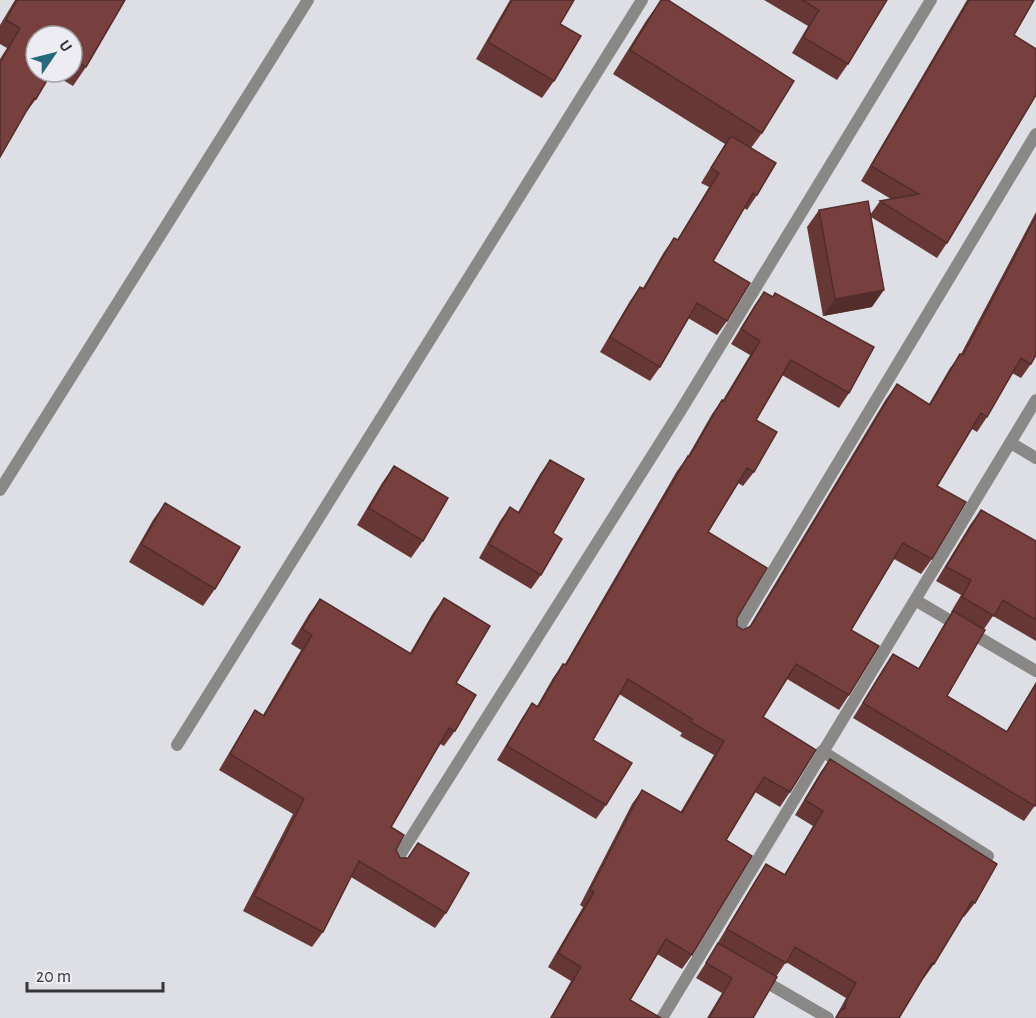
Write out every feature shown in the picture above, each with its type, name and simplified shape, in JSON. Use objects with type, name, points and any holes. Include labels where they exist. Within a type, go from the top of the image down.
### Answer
[{"type":"street","points":[[0,490],[308,0]]},
{"type":"street","points":[[177,745],[642,0]]},
{"type":"street","points":[[393,866],[681,410],[931,0]]},
{"type":"street","points":[[734,636],[1036,134]]},
{"type":"street","points":[[662,1018],[711,950],[822,751],[1036,400]]},
{"type":"street","points":[[1011,443],[1036,458]]},
{"type":"street","points":[[915,600],[1036,672]]},
{"type":"street","points":[[822,751],[988,856]]},
{"type":"street","points":[[747,971],[828,1018]]},
{"type":"building","points":[[17,0],[125,0],[86,67],[84,66],[84,24],[24,24],[24,84],[45,84],[36,99],[34,98],[0,157],[0,63],[20,28],[6,20]]},
{"type":"building","points":[[512,0],[574,0],[560,24],[581,36],[554,81],[488,42]]},
{"type":"building","points":[[661,0],[668,0],[794,81],[762,133],[630,50]]},
{"type":"building","points":[[802,0],[887,0],[848,64],[803,37],[819,10]]},
{"type":"building","points":[[969,0],[1034,0],[1014,35],[1036,49],[1036,95],[947,243],[880,201],[919,194],[871,166]]},
{"type":"building","points":[[731,136],[776,163],[757,195],[753,193],[713,261],[750,283],[727,321],[697,303],[660,367],[610,337],[640,287],[644,289],[674,238],[678,240],[719,173],[711,168]]},
{"type":"building","points":[[868,201],[884,290],[835,299],[819,210]]},
{"type":"building","points":[[1036,216],[1036,355],[1031,364],[1021,358],[987,417],[981,413],[937,486],[966,502],[932,559],[903,543],[851,630],[879,646],[849,695],[796,664],[763,717],[816,750],[790,792],[764,777],[726,840],[752,856],[692,955],[666,939],[630,1000],[661,1018],[551,1018],[581,967],[558,953],[594,892],[590,890],[642,790],[682,813],[724,741],[691,722],[692,719],[628,679],[593,740],[632,763],[606,805],[507,746],[532,703],[538,707],[563,664],[566,665],[688,456],[760,341],[741,329],[764,292],[773,297],[775,293],[874,347],[849,393],[791,360],[756,420],[777,432],[754,472],[747,468],[708,532],[767,568],[737,618],[737,626],[743,630],[751,626],[897,384],[930,405],[960,354],[963,355]]},
{"type":"building","points":[[550,460],[584,479],[553,533],[562,539],[541,575],[489,544],[510,507],[519,513]]},
{"type":"building","points":[[394,466],[448,498],[423,541],[369,508]]},
{"type":"building","points":[[165,503],[240,547],[215,589],[141,544]]},
{"type":"building","points":[[981,510],[1036,541],[1036,620],[1003,600],[994,616],[962,597],[971,580],[946,567]]},
{"type":"building","points":[[444,598],[490,626],[456,683],[476,695],[455,731],[449,728],[391,827],[404,835],[396,850],[400,858],[408,858],[418,843],[469,873],[446,913],[359,861],[323,932],[254,896],[304,799],[230,754],[255,710],[264,716],[312,635],[302,629],[320,599],[411,654]]},
{"type":"building","points":[[953,611],[985,630],[947,696],[1007,732],[1036,684],[1035,806],[863,703],[893,654],[919,669]]},
{"type":"building","points":[[830,759],[997,864],[975,903],[972,901],[899,1018],[836,1018],[845,1008],[846,1001],[856,983],[795,947],[786,963],[727,929],[766,864],[785,875],[823,811],[805,800]]},
{"type":"building","points":[[718,943],[777,977],[753,1018],[709,1018],[732,978],[706,963]]}]
